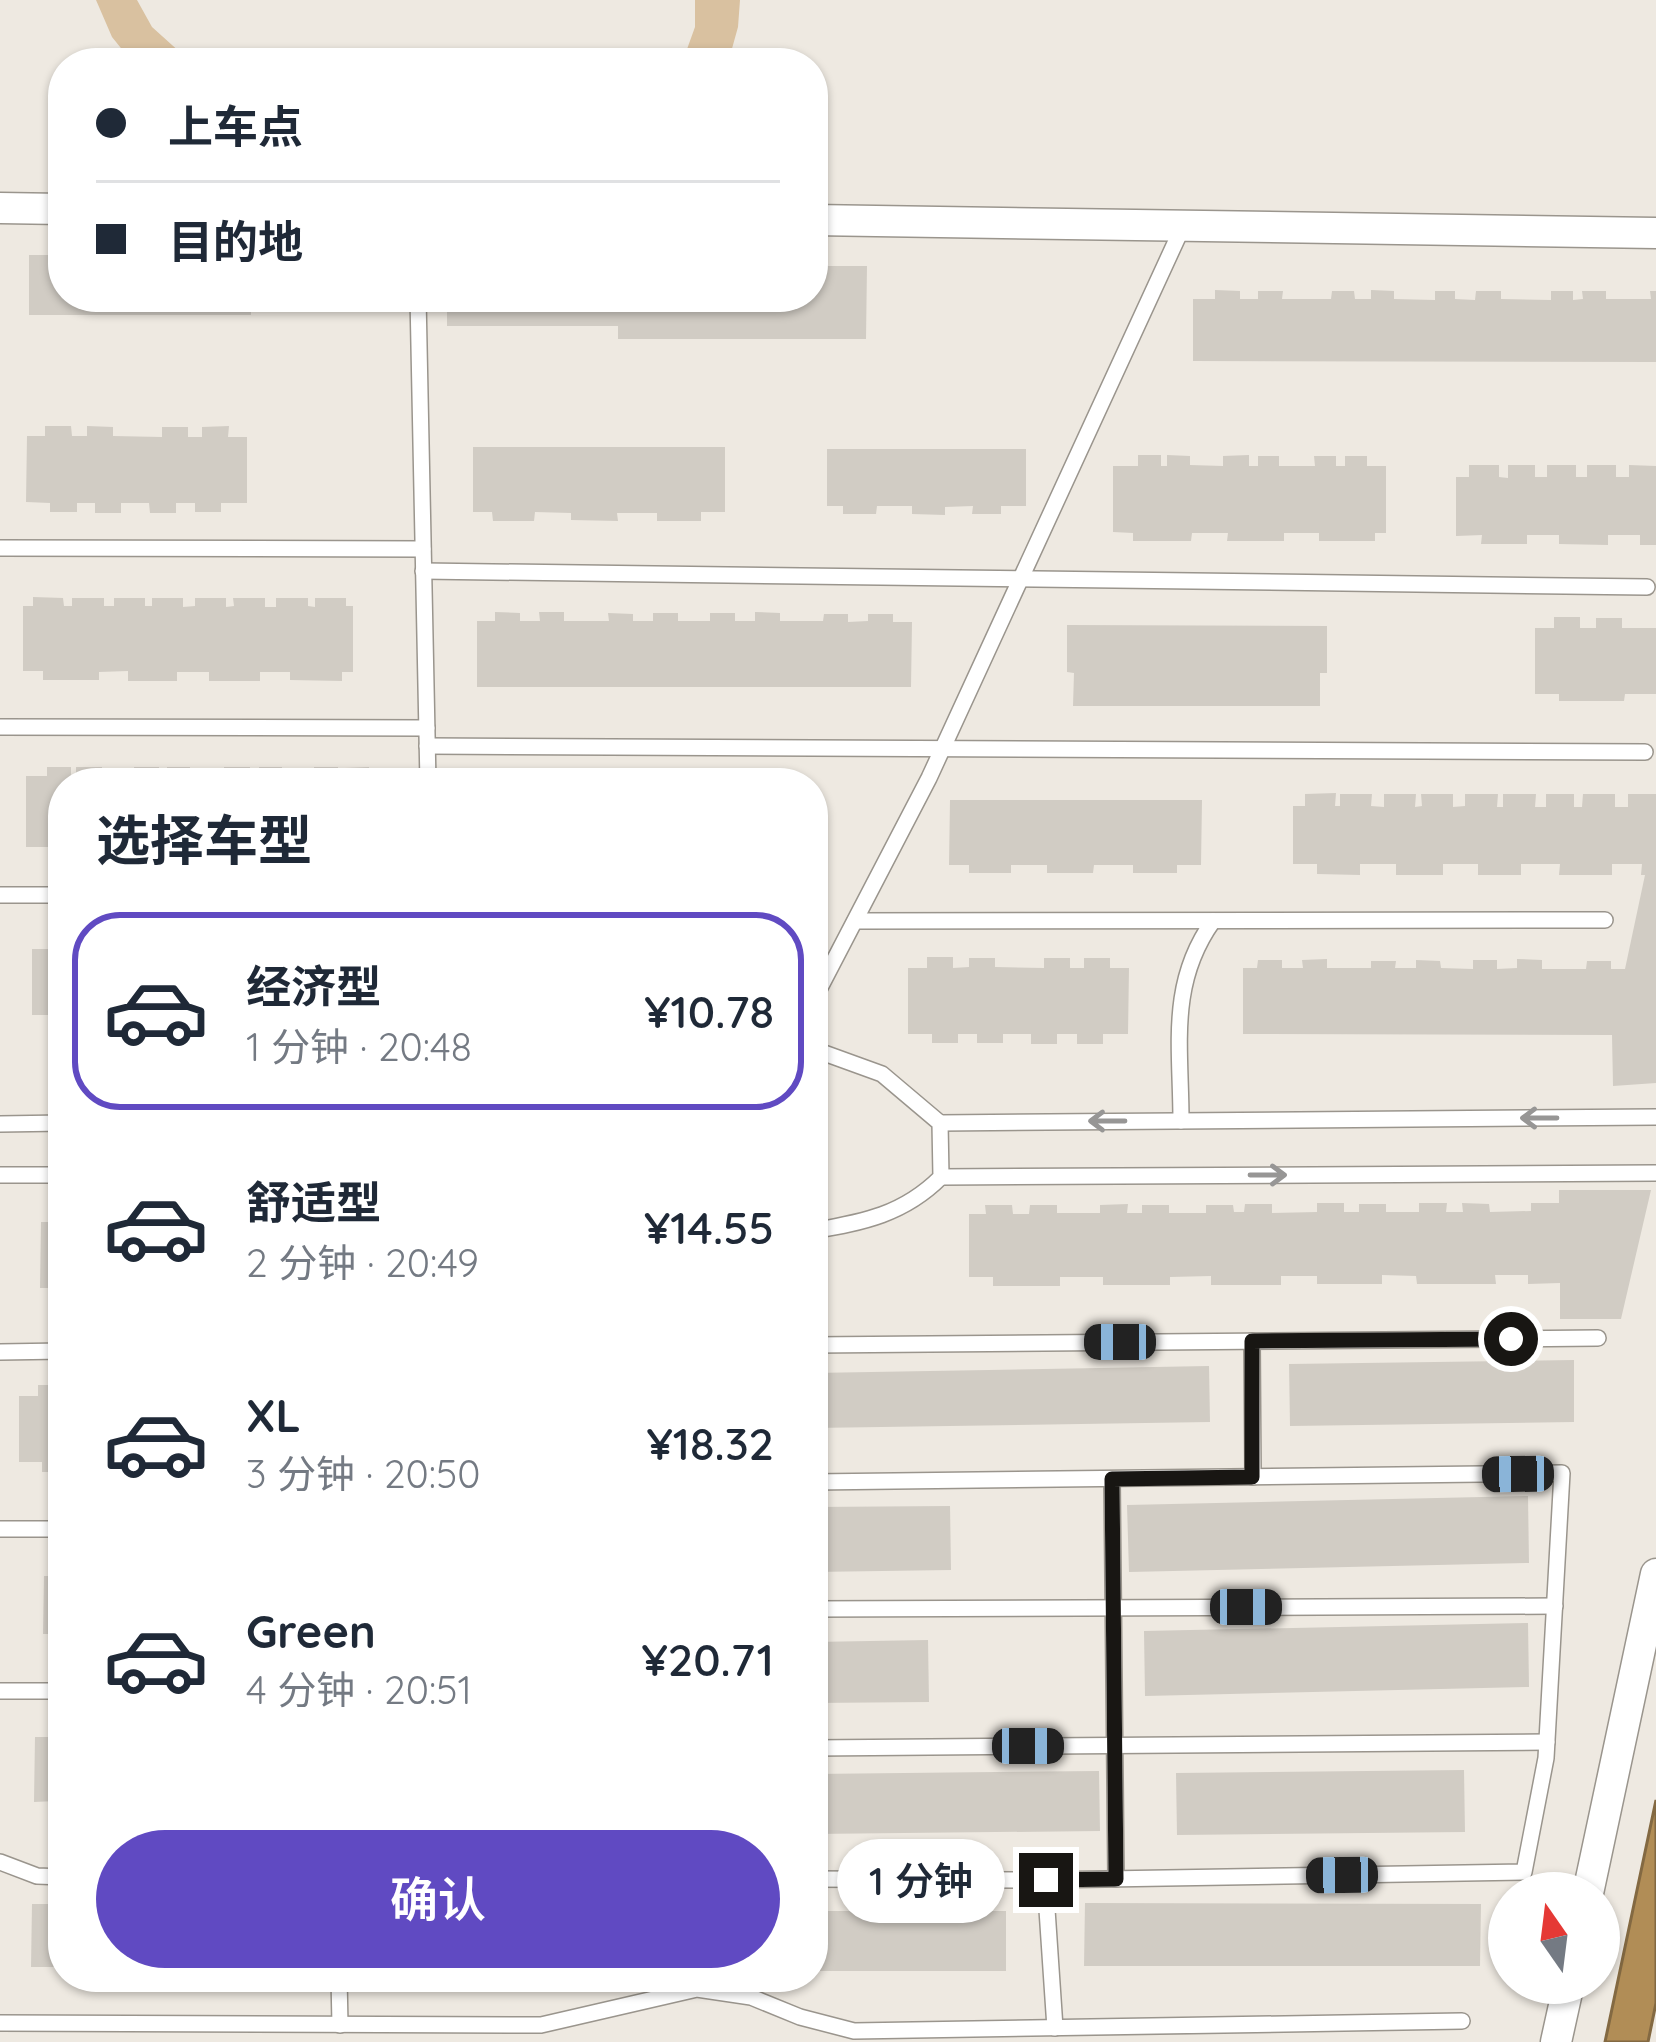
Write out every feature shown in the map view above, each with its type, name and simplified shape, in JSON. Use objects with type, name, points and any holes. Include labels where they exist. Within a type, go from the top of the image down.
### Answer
[{"type":"street","points":[[0,208],[48,209]]},
{"type":"street","points":[[828,220],[1656,233]]},
{"type":"street","points":[[1592,1872],[1656,1574]]},
{"type":"street","points":[[1556,2042],[1564,2004]]},
{"type":"lane","points":[[828,972],[943,749],[1183,226]]},
{"type":"lane","points":[[418,312],[428,768]]},
{"type":"lane","points":[[0,548],[423,549]]},
{"type":"lane","points":[[423,571],[1647,586]]},
{"type":"lane","points":[[0,727],[427,728]]},
{"type":"lane","points":[[427,746],[1645,752]]},
{"type":"lane","points":[[0,895],[48,895]]},
{"type":"lane","points":[[855,921],[1605,920]]},
{"type":"lane","points":[[1181,1121],[1181,985],[1191,956],[1213,921]]},
{"type":"lane","points":[[828,1052],[881,1074],[940,1123],[1656,1118]]},
{"type":"lane","points":[[0,1124],[48,1123]]},
{"type":"lane","points":[[940,1123],[941,1178]]},
{"type":"lane","points":[[828,1228],[887,1216],[941,1178],[1656,1173]]},
{"type":"lane","points":[[0,1175],[48,1175]]},
{"type":"lane","points":[[828,1345],[1598,1338]]},
{"type":"lane","points":[[1252,1341],[1252,1477]]},
{"type":"lane","points":[[0,1352],[48,1352]]},
{"type":"lane","points":[[828,1482],[1562,1473],[1547,1742],[1524,1872],[828,1879]]},
{"type":"lane","points":[[1112,1479],[1116,1879]]},
{"type":"lane","points":[[0,1529],[48,1529]]},
{"type":"lane","points":[[828,1610],[1555,1606]]},
{"type":"lane","points":[[0,1691],[48,1691]]},
{"type":"lane","points":[[828,1748],[1547,1742]]},
{"type":"lane","points":[[0,1862],[48,1876]]},
{"type":"lane","points":[[1046,1880],[1055,2028]]},
{"type":"lane","points":[[339,1992],[340,2025]]},
{"type":"lane","points":[[0,2024],[541,2025],[664,1992]]},
{"type":"lane","points":[[732,1992],[800,2018],[854,2031],[1462,2021]]},
{"type":"shaded area","points":[[96,0],[137,0],[152,27],[175,48],[121,48]]},
{"type":"shaded area","points":[[695,0],[740,0],[732,48],[687,48],[695,27]]},
{"type":"shaded area","points":[[1656,1800],[1656,2003],[1648,2042],[1605,2042],[1613,2004],[1620,2004],[1620,1971]]},
{"type":"building","points":[[29,255],[48,255],[48,312],[251,312],[251,315],[29,315]]},
{"type":"building","points":[[828,266],[867,266],[866,339],[618,339],[618,326],[447,326],[447,312],[828,312]]},
{"type":"building","points":[[1215,290],[1240,291],[1240,299],[1258,299],[1258,291],[1283,291],[1282,299],[1331,299],[1332,291],[1354,291],[1355,299],[1371,299],[1371,290],[1394,291],[1394,299],[1435,300],[1435,291],[1455,291],[1455,299],[1475,300],[1476,291],[1501,291],[1501,299],[1551,300],[1551,291],[1573,291],[1573,300],[1583,299],[1582,291],[1606,291],[1606,299],[1651,299],[1650,291],[1656,291],[1656,362],[1193,361],[1193,299],[1215,299]]},
{"type":"building","points":[[45,426],[71,426],[72,436],[87,436],[87,426],[113,427],[113,436],[162,437],[162,427],[188,427],[188,437],[202,437],[202,427],[229,426],[228,437],[247,437],[247,503],[221,503],[221,512],[195,512],[195,503],[176,503],[176,513],[150,513],[149,503],[121,503],[121,513],[95,513],[95,503],[77,503],[77,512],[50,512],[50,503],[26,502],[27,436],[45,436]]},
{"type":"building","points":[[473,447],[725,447],[725,512],[701,512],[701,521],[657,521],[657,513],[617,513],[618,521],[571,520],[571,513],[535,512],[534,521],[493,521],[492,512],[473,512]]},
{"type":"building","points":[[827,449],[1026,449],[1026,506],[1001,506],[1001,514],[972,514],[973,506],[945,507],[945,515],[912,514],[912,506],[877,506],[876,514],[843,514],[843,506],[827,506]]},
{"type":"building","points":[[1138,455],[1161,455],[1161,466],[1167,466],[1167,455],[1190,456],[1190,465],[1223,466],[1223,456],[1249,455],[1249,466],[1258,466],[1258,456],[1279,456],[1279,466],[1315,466],[1314,456],[1336,456],[1336,466],[1345,466],[1345,456],[1367,456],[1367,466],[1386,466],[1386,533],[1375,533],[1375,541],[1319,541],[1319,533],[1284,533],[1284,541],[1227,541],[1228,533],[1192,533],[1191,541],[1133,541],[1133,533],[1113,532],[1113,466],[1138,466]]},
{"type":"building","points":[[1469,465],[1499,465],[1499,477],[1508,478],[1508,465],[1535,465],[1535,477],[1547,477],[1547,465],[1576,465],[1576,477],[1587,477],[1587,465],[1616,465],[1616,477],[1629,477],[1629,465],[1656,466],[1656,545],[1640,545],[1640,535],[1608,535],[1608,545],[1559,544],[1559,535],[1527,535],[1527,544],[1481,544],[1482,535],[1456,536],[1456,477],[1469,477]]},
{"type":"building","points":[[33,597],[63,598],[64,606],[72,606],[72,598],[104,598],[104,606],[114,606],[114,598],[145,598],[145,606],[152,606],[152,598],[183,598],[183,607],[195,606],[195,598],[226,598],[226,607],[234,606],[233,598],[265,598],[265,607],[276,607],[276,598],[308,598],[308,606],[315,607],[315,598],[346,598],[346,606],[353,606],[353,672],[342,672],[342,681],[290,680],[290,672],[260,672],[260,681],[209,681],[209,672],[177,672],[177,681],[128,681],[128,671],[99,672],[99,680],[43,680],[43,671],[23,671],[23,606],[33,606]]},
{"type":"building","points":[[495,612],[520,613],[520,621],[540,621],[539,612],[564,612],[564,621],[609,621],[608,613],[633,614],[633,621],[653,621],[653,613],[678,613],[678,621],[710,621],[710,613],[735,613],[735,621],[755,621],[755,612],[780,613],[780,621],[823,621],[824,614],[848,614],[848,622],[868,621],[868,614],[893,614],[893,622],[912,622],[911,687],[477,687],[477,621],[495,621]]},
{"type":"building","points":[[1554,617],[1580,617],[1580,628],[1596,628],[1596,618],[1622,618],[1622,628],[1656,628],[1656,694],[1625,694],[1624,701],[1559,701],[1559,694],[1535,694],[1535,628],[1554,628]]},
{"type":"building","points":[[1067,625],[1327,626],[1327,673],[1320,673],[1320,706],[1073,706]]},
{"type":"building","points":[[47,767],[71,767],[48,768],[48,847],[26,847],[26,776],[47,776]]},
{"type":"building","points":[[1336,793],[1335,806],[1340,806],[1340,794],[1372,794],[1371,806],[1384,807],[1384,794],[1416,794],[1415,807],[1422,806],[1421,794],[1453,794],[1453,807],[1465,806],[1465,794],[1498,794],[1497,807],[1503,807],[1503,794],[1536,794],[1535,807],[1546,807],[1546,794],[1574,794],[1574,807],[1582,807],[1583,794],[1615,794],[1615,807],[1628,807],[1628,794],[1656,794],[1656,1083],[1613,1086],[1612,1035],[1243,1034],[1243,968],[1257,968],[1258,960],[1282,960],[1282,968],[1303,968],[1302,960],[1327,959],[1327,968],[1371,968],[1371,961],[1396,961],[1395,968],[1416,968],[1416,960],[1440,961],[1441,968],[1473,969],[1473,960],[1497,960],[1497,969],[1517,968],[1517,959],[1542,960],[1542,969],[1586,969],[1587,961],[1611,961],[1611,969],[1625,969],[1645,875],[1641,875],[1642,864],[1612,864],[1612,875],[1559,875],[1560,864],[1521,864],[1521,875],[1478,875],[1478,864],[1443,864],[1443,875],[1396,875],[1396,864],[1360,864],[1360,875],[1317,874],[1317,864],[1293,864],[1293,806],[1305,806],[1305,794]]},
{"type":"building","points":[[950,800],[1202,800],[1201,865],[1177,865],[1177,873],[1133,873],[1133,865],[1094,865],[1093,873],[1047,873],[1047,865],[1011,865],[1011,873],[969,873],[969,865],[949,865]]},
{"type":"building","points":[[32,949],[48,949],[48,1015],[32,1015]]},
{"type":"building","points":[[927,957],[953,957],[953,968],[969,967],[969,958],[995,958],[995,967],[1044,968],[1044,958],[1070,958],[1070,968],[1084,968],[1084,958],[1110,958],[1110,968],[1129,968],[1128,1034],[1103,1034],[1103,1044],[1077,1044],[1077,1034],[1057,1034],[1057,1044],[1031,1044],[1031,1034],[1003,1034],[1003,1043],[977,1043],[977,1034],[958,1034],[958,1043],[932,1043],[932,1034],[908,1034],[908,968],[927,968]]},
{"type":"building","points":[[1559,1190],[1651,1190],[1621,1319],[1560,1319],[1560,1283],[1528,1284],[1528,1275],[1495,1275],[1496,1284],[1417,1284],[1416,1276],[1382,1275],[1382,1284],[1317,1284],[1317,1276],[1281,1276],[1281,1285],[1211,1285],[1211,1276],[1170,1277],[1170,1285],[1103,1285],[1103,1277],[1060,1277],[1060,1286],[993,1286],[993,1277],[969,1277],[969,1214],[986,1214],[985,1205],[1012,1205],[1013,1214],[1029,1214],[1030,1205],[1057,1205],[1057,1213],[1100,1213],[1100,1205],[1128,1204],[1127,1213],[1142,1213],[1142,1205],[1169,1205],[1169,1213],[1206,1213],[1206,1205],[1233,1205],[1234,1212],[1244,1212],[1245,1204],[1272,1204],[1272,1213],[1317,1212],[1317,1203],[1344,1203],[1344,1212],[1359,1212],[1359,1204],[1386,1204],[1386,1212],[1419,1212],[1419,1203],[1447,1203],[1446,1212],[1463,1212],[1462,1203],[1489,1204],[1490,1212],[1531,1211],[1531,1203],[1559,1203]]},
{"type":"building","points":[[41,1222],[48,1222],[48,1288],[40,1288]]},
{"type":"building","points":[[1574,1360],[1574,1422],[1290,1426],[1289,1364]]},
{"type":"building","points":[[1209,1366],[1210,1422],[828,1428],[828,1373]]},
{"type":"building","points":[[38,1385],[48,1385],[48,1472],[42,1472],[42,1462],[19,1462],[19,1396],[38,1396]]},
{"type":"building","points":[[1528,1496],[1529,1563],[1129,1572],[1127,1505]]},
{"type":"building","points":[[950,1506],[951,1570],[828,1572],[828,1507]]},
{"type":"building","points":[[44,1576],[48,1576],[48,1634],[43,1634]]},
{"type":"building","points":[[1528,1623],[1529,1687],[1145,1696],[1144,1631]]},
{"type":"building","points":[[928,1640],[929,1702],[828,1703],[828,1642]]},
{"type":"building","points":[[35,1737],[48,1737],[48,1801],[34,1802]]},
{"type":"building","points":[[1464,1770],[1465,1832],[1177,1835],[1176,1773]]},
{"type":"building","points":[[1099,1771],[1100,1831],[828,1834],[828,1774]]},
{"type":"building","points":[[1085,1903],[1481,1904],[1480,1966],[1084,1966]]},
{"type":"building","points":[[32,1904],[48,1904],[48,1967],[31,1967]]},
{"type":"building","points":[[828,1911],[1006,1911],[1006,1971],[828,1971]]},
{"type":"route","points":[[1046,1880],[1116,1879],[1112,1479],[1252,1477],[1252,1341],[1511,1339]]}]
